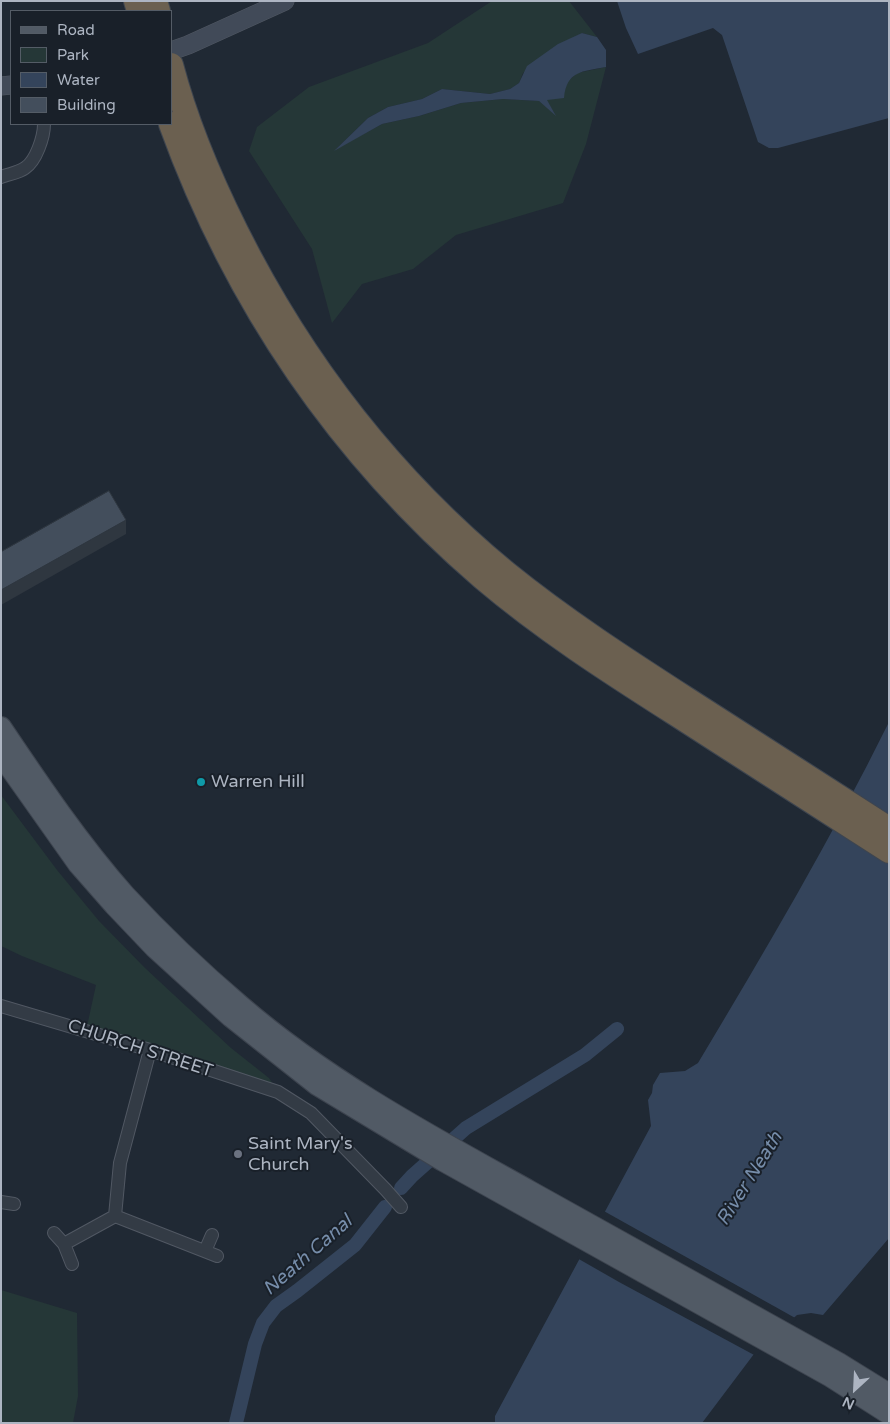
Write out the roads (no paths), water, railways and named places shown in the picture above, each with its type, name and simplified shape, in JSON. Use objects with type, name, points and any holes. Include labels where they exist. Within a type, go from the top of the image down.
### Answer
[{"type":"highway","points":[[172,68],[193,130],[216,188],[254,267],[272,298],[329,386],[375,445],[425,500],[506,572],[572,623],[889,829]]},
{"type":"highway","points":[[171,125],[197,191],[215,230],[263,320],[320,406],[396,496],[452,551],[485,580],[554,633],[628,683],[889,851]]},
{"type":"main road","points":[[1,726],[23,773],[78,864],[114,906],[154,947],[249,1022],[317,1085],[452,1166],[831,1377],[889,1414]]},
{"type":"main road","points":[[1,755],[23,773]]},
{"type":"main road","points":[[249,1022],[330,1072],[385,1109],[839,1364],[889,1394]]},
{"type":"street","points":[[172,51],[285,1]]},
{"type":"street","points":[[1,177],[26,168],[37,153],[44,132],[44,125]]},
{"type":"street","name":"CHURCH STREET","points":[[1,1006],[150,1050],[278,1092],[311,1113],[401,1207]]},
{"type":"street","points":[[115,1216],[120,1163],[150,1050]]},
{"type":"street","points":[[64,1244],[115,1216],[211,1253],[212,1235]]},
{"type":"street","points":[[54,1233],[64,1244],[72,1264]]},
{"type":"water","points":[[617,1],[889,1],[889,118],[778,148],[769,148],[758,142],[722,35],[713,28],[638,54],[626,28]]},
{"type":"water","points":[[582,33],[597,37],[606,50],[606,67],[577,74],[568,82],[564,98],[547,100],[556,116],[539,101],[503,99],[461,103],[419,116],[382,124],[334,151],[368,118],[388,107],[422,99],[442,89],[490,94],[510,89],[519,83],[527,66],[558,44]]},
{"type":"water","name":"River Neath","points":[[889,722],[889,1238],[823,1315],[811,1313],[797,1315],[754,1354],[702,1423],[495,1423],[495,1416],[651,1126],[648,1100],[652,1093],[653,1085],[660,1073],[685,1071],[698,1063],[821,852]]},
{"type":"waterway","name":"Neath Canal","points":[[401,1188],[466,1128],[585,1055],[617,1029]]},
{"type":"waterway","name":"Neath Canal","points":[[236,1423],[255,1344],[263,1323],[276,1306],[355,1245],[385,1207]]},
{"type":"place","name":"Warren Hill","points":[[201,782]]},
{"type":"place","name":"Saint Mary's Church","points":[[238,1154]]}]
